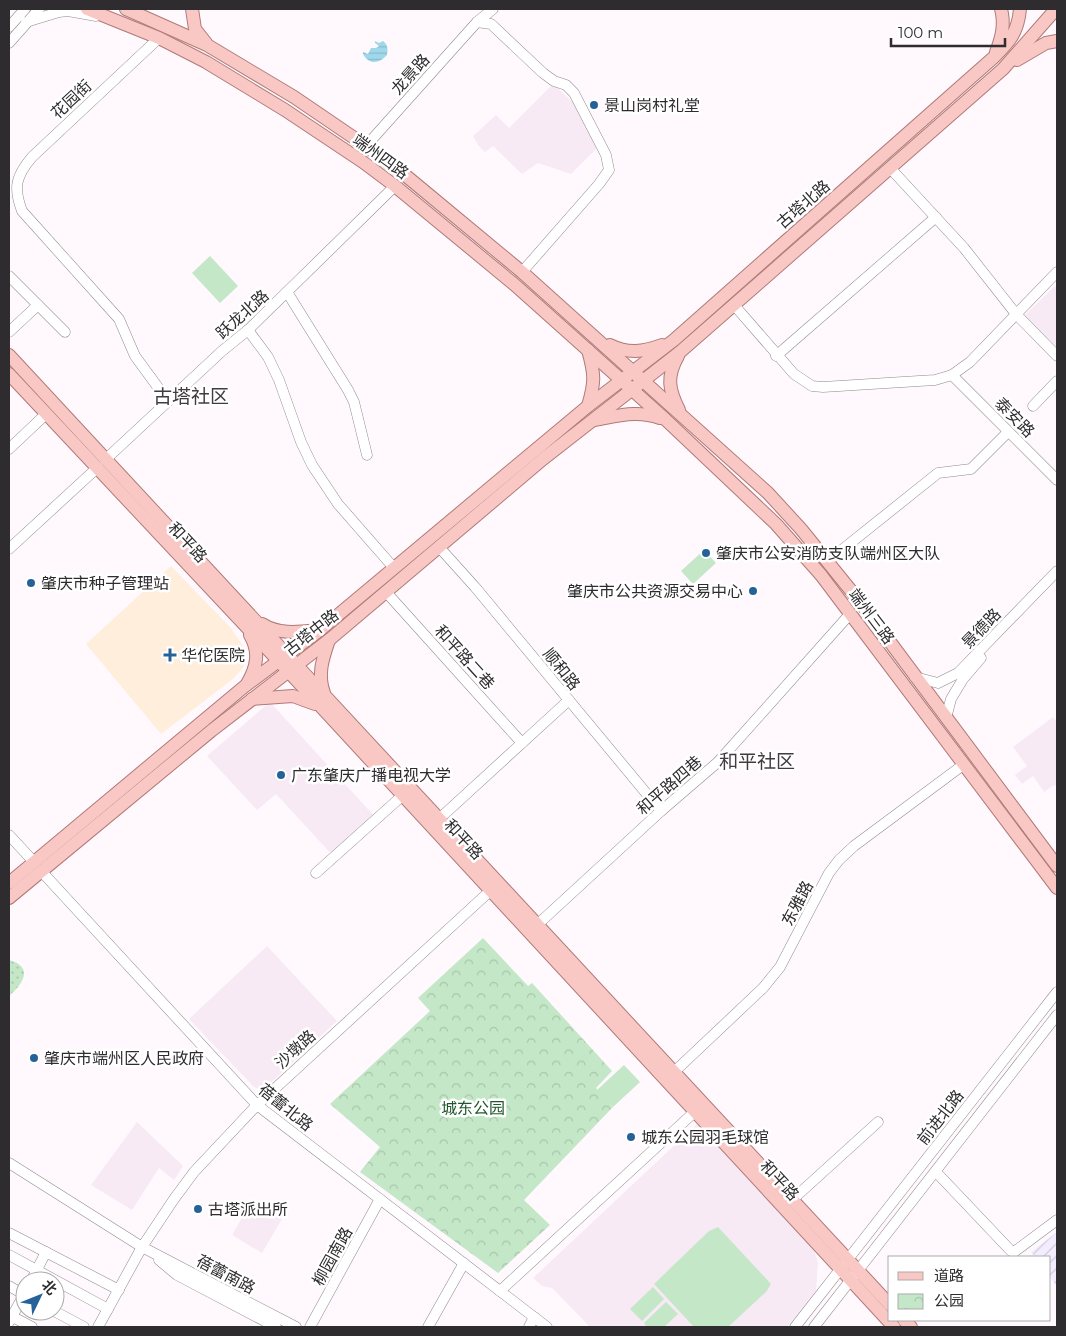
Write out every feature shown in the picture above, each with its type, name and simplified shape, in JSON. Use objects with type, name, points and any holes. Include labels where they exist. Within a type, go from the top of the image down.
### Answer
[{"type":"main road","name":"端州四路","points":[[87,9],[159,38],[206,62],[285,110],[363,162],[515,285],[632,390]]},
{"type":"main road","points":[[192,9],[195,28],[207,45]]},
{"type":"main road","points":[[993,58],[1003,31],[1001,9]]},
{"type":"main road","name":"古塔北路","points":[[622,380],[674,340],[993,58],[1012,37],[1019,20],[1020,9]]},
{"type":"main road","points":[[1002,69],[1056,9]]},
{"type":"main road","name":"端州四路","points":[[131,11],[207,45],[294,97],[366,146],[412,181],[522,272],[643,380]]},
{"type":"main road","points":[[131,11],[131,27]]},
{"type":"main road","points":[[1002,69],[1035,48],[1057,40]]},
{"type":"main road","name":"古塔北路","points":[[632,390],[680,352],[1002,69]]},
{"type":"main road","points":[[953,93],[963,103]]},
{"type":"main road","points":[[471,249],[480,237]]},
{"type":"main road","points":[[598,339],[618,349],[635,352],[652,349],[674,340]]},
{"type":"main road","points":[[588,350],[594,369],[594,380],[588,406]]},
{"type":"main road","points":[[680,352],[670,372],[671,390],[681,415]]},
{"type":"main road","name":"和平路","points":[[9,355],[101,464],[283,658],[402,796],[490,891],[699,1108],[851,1273],[888,1303]]},
{"type":"main road","name":"和平路","points":[[9,374],[46,414],[101,464]]},
{"type":"main road","name":"古塔中路","points":[[207,727],[252,699],[329,640],[439,547],[539,455],[588,406],[622,380]]},
{"type":"main road","name":"端州三路","points":[[643,380],[768,494],[801,529],[828,561],[1057,866]]},
{"type":"main road","name":"古塔中路","points":[[9,898],[38,867],[207,727],[245,686],[320,630],[394,568],[539,455],[592,420],[632,390]]},
{"type":"main road","name":"端州三路","points":[[632,390],[776,524],[821,575],[1057,888]]},
{"type":"main road","points":[[592,420],[632,413],[647,413],[666,420]]},
{"type":"main road","points":[[249,622],[276,631],[320,630]]},
{"type":"main road","points":[[245,686],[257,659],[249,622]]},
{"type":"main road","points":[[252,699],[293,696],[322,701],[321,670],[329,640]]},
{"type":"main road","name":"和平路","points":[[322,701],[439,819],[674,1072],[699,1108],[792,1200],[888,1319]]},
{"type":"main road","points":[[1031,854],[1042,846]]},
{"type":"main road","name":"古塔中路","points":[[9,883],[38,867]]},
{"type":"street","points":[[9,27],[15,9]]},
{"type":"street","points":[[9,27],[25,9]]},
{"type":"street","points":[[9,43],[39,9]]},
{"type":"street","points":[[477,22],[484,9]]},
{"type":"street","points":[[477,22],[494,9]]},
{"type":"street","points":[[26,22],[68,11],[107,18]]},
{"type":"street","points":[[477,22],[490,24],[543,73],[554,81],[566,85],[574,93],[606,155],[609,170],[522,272]]},
{"type":"street","name":"龙景路","points":[[366,146],[477,22]]},
{"type":"street","name":"花园街","points":[[159,38],[32,157],[20,174],[16,190],[22,211],[120,319],[135,356],[168,400]]},
{"type":"street","points":[[891,168],[964,248],[1016,314],[1057,356]]},
{"type":"street","name":"跃龙北路","points":[[9,549],[168,400],[240,335],[248,330],[395,186]]},
{"type":"street","points":[[776,356],[936,217]]},
{"type":"street","points":[[734,305],[776,356],[794,374],[812,386],[823,387],[935,380],[952,375],[970,362],[1057,272]]},
{"type":"street","points":[[9,276],[65,332]]},
{"type":"street","points":[[286,292],[348,390],[354,402],[368,455]]},
{"type":"street","points":[[9,332],[38,305]]},
{"type":"street","points":[[248,330],[268,357],[279,380],[300,442],[322,482],[338,504],[394,568]]},
{"type":"street","name":"泰安路","points":[[952,375],[1057,480]]},
{"type":"street","points":[[1033,406],[1057,381]]},
{"type":"street","points":[[9,449],[46,414]]},
{"type":"street","points":[[828,561],[938,473],[971,469],[1008,432]]},
{"type":"street","name":"顺和路","points":[[439,547],[481,594],[661,811]]},
{"type":"street","name":"景德路","points":[[915,677],[938,683],[958,673],[1057,571]]},
{"type":"street","name":"景德路","points":[[946,718],[951,699],[963,679],[1005,631],[1057,578]]},
{"type":"street","name":"和平路二巷","points":[[386,592],[522,743]]},
{"type":"street","name":"和平路四巷","points":[[537,925],[661,811],[718,762],[850,614]]},
{"type":"street","points":[[439,819],[569,700]]},
{"type":"street","name":"东雅路","points":[[674,1072],[763,988],[780,967],[829,873],[839,860],[854,846],[963,765]]},
{"type":"street","points":[[316,873],[402,796]]},
{"type":"street","name":"蓓蕾北路","points":[[9,835],[257,1105],[547,1327]]},
{"type":"street","name":"沙墩路","points":[[98,1327],[142,1248],[194,1172],[257,1105],[490,891]]},
{"type":"street","name":"前进北路","points":[[851,1273],[1057,992]]},
{"type":"street","name":"前进北路","points":[[851,1273],[1057,1002]]},
{"type":"street","name":"前进北路","points":[[938,1174],[1057,1015]]},
{"type":"street","name":"前进北路","points":[[851,1273],[938,1174],[1057,1026]]},
{"type":"street","points":[[500,1291],[699,1108]]},
{"type":"street","points":[[792,1200],[878,1122]]},
{"type":"street","name":"蓓蕾南路","points":[[9,1163],[142,1248],[177,1275],[276,1327]]},
{"type":"street","points":[[938,1174],[1010,1251],[1014,1252],[1057,1220]]},
{"type":"street","name":"柳园南路","points":[[310,1327],[380,1200]]},
{"type":"street","points":[[9,1233],[118,1290]]},
{"type":"street","name":"蓓蕾南路","points":[[142,1248],[296,1327]]},
{"type":"street","points":[[37,1270],[46,1252]]},
{"type":"street","points":[[9,1255],[108,1309]]},
{"type":"street","points":[[428,1327],[464,1263]]},
{"type":"street","points":[[795,1327],[851,1273]]},
{"type":"street","points":[[804,1327],[851,1273]]},
{"type":"street","points":[[814,1327],[851,1273]]},
{"type":"street","points":[[822,1327],[851,1273]]},
{"type":"street","points":[[65,1317],[84,1327]]},
{"type":"street","points":[[529,1327],[534,1317]]},
{"type":"street","points":[[10,1318],[32,1327]]},
{"type":"shaded area","points":[[553,84],[577,106],[597,148],[571,174],[538,163],[522,174],[493,146],[485,152],[478,145],[473,136],[496,115],[509,128]]},
{"type":"shaded area","points":[[1055,286],[1057,288],[1057,348],[1025,315]]},
{"type":"shaded area","name":"华佗医院","points":[[171,566],[231,628],[245,649],[247,660],[243,668],[233,679],[161,734],[86,644]]},
{"type":"shaded area","name":"广东肇庆广播电视大学","points":[[270,702],[376,818],[335,858],[276,794],[257,810],[207,756]]},
{"type":"shaded area","points":[[1053,717],[1055,720],[1057,719],[1057,786],[1054,785],[1044,792],[1033,776],[1022,784],[1015,775],[1027,766],[1013,747]]},
{"type":"shaded area","points":[[267,946],[337,1021],[265,1088],[259,1089],[254,1087],[189,1019]]},
{"type":"shaded area","points":[[137,1122],[183,1166],[174,1180],[159,1168],[132,1210],[91,1185]]},
{"type":"shaded area","points":[[697,1124],[814,1250],[818,1263],[816,1291],[787,1327],[590,1327],[552,1288],[542,1286],[533,1278]]},
{"type":"shaded area","points":[[251,1202],[282,1219],[262,1253],[232,1235]]},
{"type":"shaded area","points":[[1057,1232],[1057,1287],[1051,1278],[1051,1256],[1034,1256],[1031,1252]]},
{"type":"green space","points":[[210,256],[238,286],[220,303],[192,273]]},
{"type":"green space","points":[[704,550],[716,563],[693,584],[681,571]]},
{"type":"green space","name":"城东公园","points":[[483,938],[528,986],[532,983],[612,1071],[596,1088],[613,1107],[524,1200],[550,1225],[498,1273],[360,1172],[380,1147],[330,1104],[430,1011],[418,998]]},
{"type":"green space","points":[[9,960],[22,967],[24,976],[22,982],[9,996]]},
{"type":"green space","points":[[624,1065],[640,1082],[613,1107],[597,1090]]},
{"type":"green space","points":[[718,1227],[771,1284],[766,1292],[728,1327],[694,1327],[654,1284],[709,1231]]},
{"type":"green space","points":[[653,1287],[664,1299],[642,1321],[630,1309]]},
{"type":"green space","points":[[666,1302],[678,1314],[664,1327],[647,1327],[644,1323]]},
{"type":"water","points":[[375,41],[379,43],[383,41],[388,51],[387,55],[381,60],[371,62],[365,58],[363,52],[368,54],[371,48],[379,46]]},
{"type":"place","name":"景山岗村礼堂","points":[[594,105]]},
{"type":"place","name":"肇庆市公安消防支队端州区大队","points":[[706,553]]},
{"type":"place","name":"肇庆市种子管理站","points":[[31,583]]},
{"type":"place","name":"肇庆市公共资源交易中心","points":[[753,591]]},
{"type":"place","name":"华佗医院","points":[[170,655]]},
{"type":"place","name":"广东肇庆广播电视大学","points":[[281,775]]},
{"type":"place","name":"肇庆市端州区人民政府","points":[[34,1058]]},
{"type":"place","name":"城东公园羽毛球馆","points":[[631,1137]]},
{"type":"place","name":"古塔派出所","points":[[198,1209]]},
{"type":"district","name":"古塔社区","points":[[191,396]]},
{"type":"district","name":"和平社区","points":[[757,761]]}]
